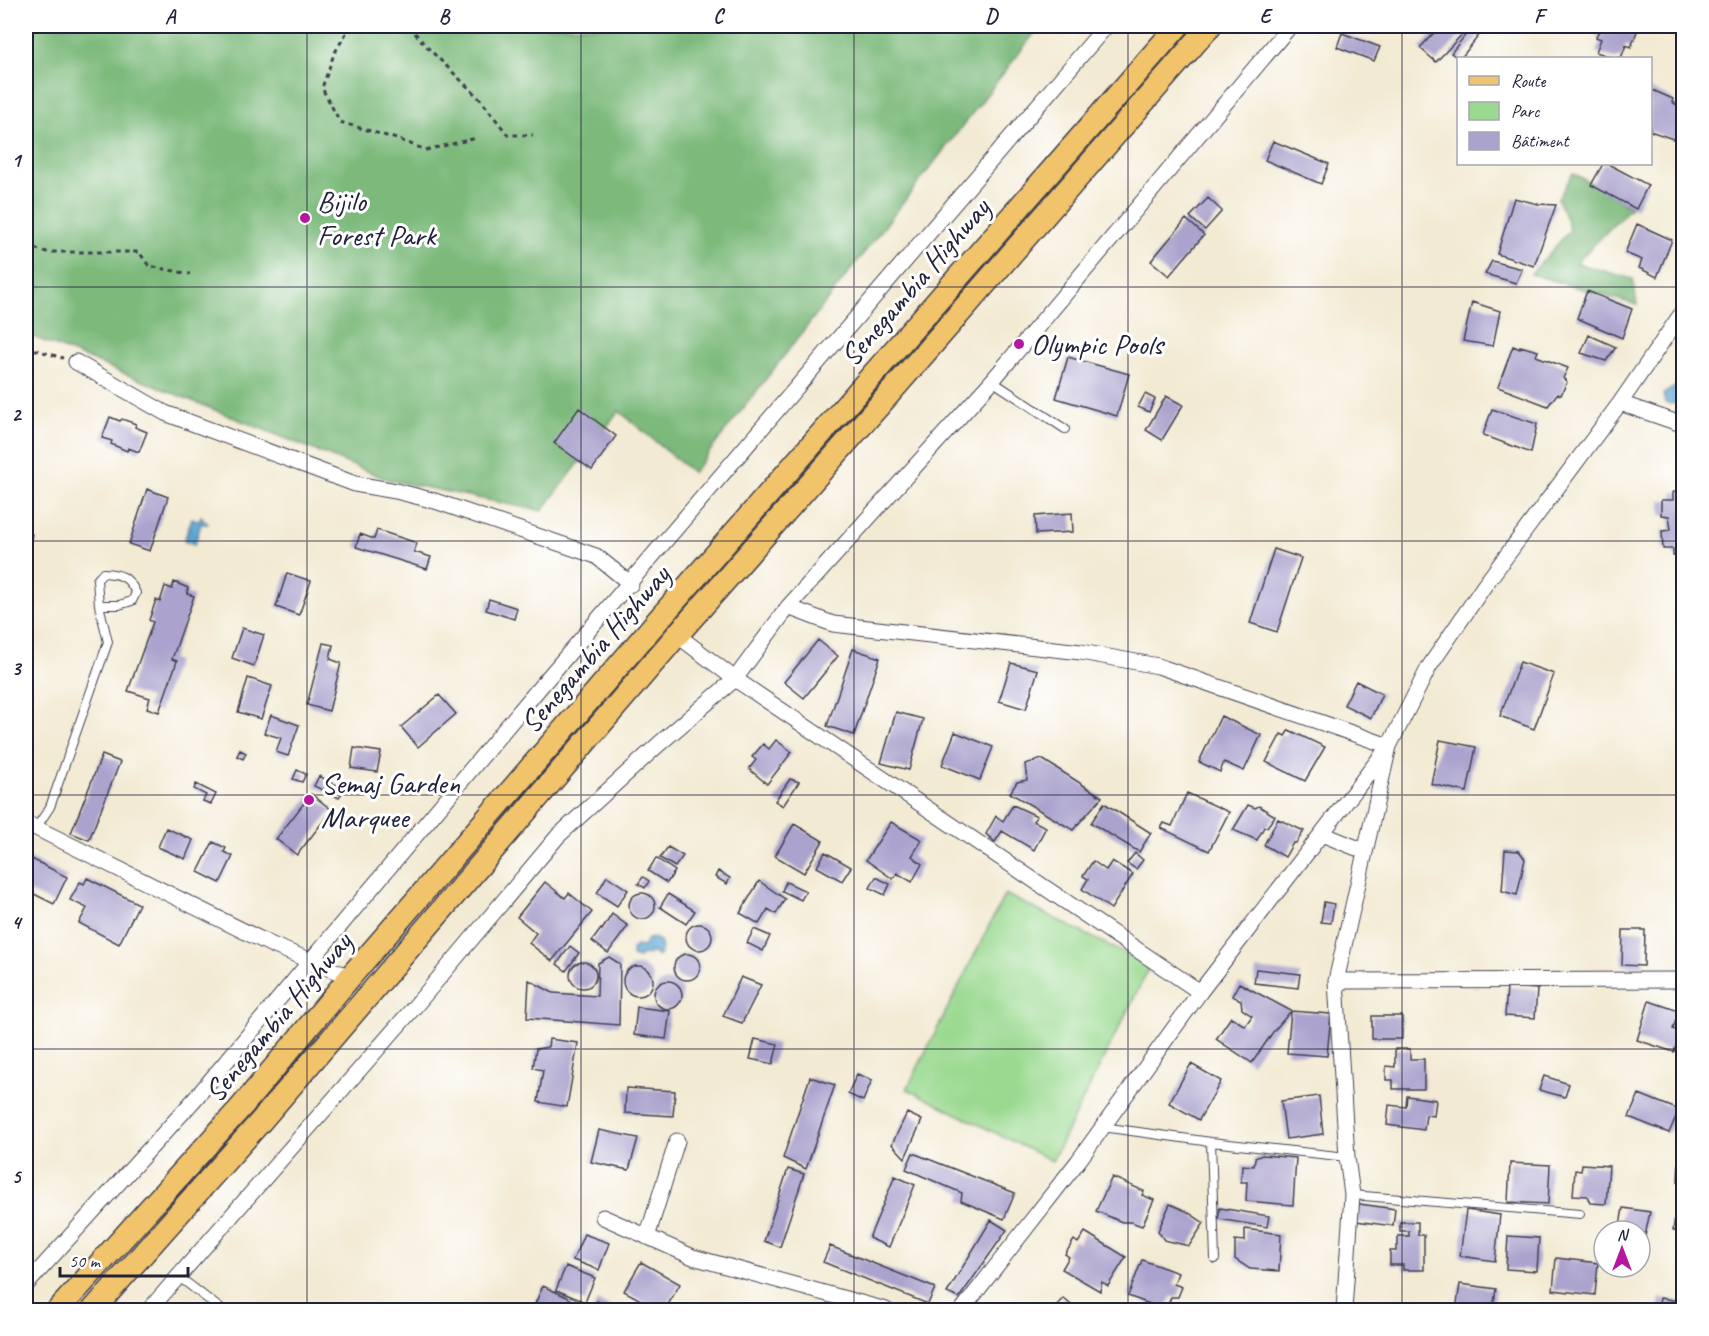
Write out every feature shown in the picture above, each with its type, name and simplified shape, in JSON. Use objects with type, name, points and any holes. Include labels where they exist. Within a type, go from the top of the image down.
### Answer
[{"type":"main road","name":"Senegambia Highway","points":[[58,1311],[243,1105],[350,977],[667,610],[1178,26]]},
{"type":"main road","name":"Senegambia Highway","points":[[93,1311],[261,1121],[677,634],[891,393],[1210,26]]},
{"type":"street","points":[[26,1285],[194,1100],[541,686],[631,584],[1106,26]]},
{"type":"street","points":[[149,1311],[417,1004],[558,836],[659,744],[735,679],[788,607],[992,381],[1290,26]]},
{"type":"street","points":[[962,1311],[1079,1160],[1200,992],[1389,746],[1435,658],[1484,586],[1620,403],[1683,310]]},
{"type":"street","points":[[76,362],[165,413],[355,484],[435,501],[596,556],[631,584]]},
{"type":"street","points":[[1620,403],[1683,425]]},
{"type":"street","points":[[788,607],[832,624],[1081,651],[1158,666],[1389,746]]},
{"type":"street","points":[[677,634],[735,679],[1200,992]]},
{"type":"street","points":[[1344,1311],[1352,1195],[1347,1157],[1336,981],[1389,746]]},
{"type":"street","points":[[31,826],[272,945],[350,977]]},
{"type":"street","points":[[1322,834],[1364,851]]},
{"type":"street","points":[[1336,981],[1683,980]]},
{"type":"street","points":[[647,1237],[677,1141]]},
{"type":"street","points":[[603,1217],[693,1257],[886,1311]]},
{"type":"lane","points":[[992,381],[1065,429]]},
{"type":"lane","points":[[31,826],[50,807],[108,642],[99,605],[97,580],[103,573],[116,574],[130,580],[136,593],[132,601],[119,605],[99,605]]},
{"type":"lane","points":[[1101,1127],[1347,1157]]},
{"type":"lane","points":[[1211,1142],[1215,1259]]},
{"type":"lane","points":[[1352,1195],[1580,1214]]},
{"type":"lane","points":[[178,1276],[222,1311]]},
{"type":"path","points":[[345,26],[348,30],[334,54],[322,87],[340,122],[426,150],[477,138]]},
{"type":"path","points":[[409,26],[480,99],[508,135],[533,135]]},
{"type":"path","points":[[26,246],[47,252],[139,252],[149,267],[190,274]]},
{"type":"path","points":[[26,347],[76,362]]},
{"type":"green space","name":"Bijilo Forest Park","points":[[26,26],[1040,26],[693,473],[619,411],[542,511],[389,480],[26,334]]},
{"type":"green space","points":[[1573,173],[1631,207],[1576,263],[1633,279],[1637,305],[1531,274],[1570,230],[1558,199]]},
{"type":"green space","points":[[1005,894],[1150,966],[1052,1161],[907,1089]]},
{"type":"water","points":[[1683,382],[1683,399],[1672,404],[1665,403],[1663,394]]},
{"type":"water","points":[[201,516],[208,524],[201,524],[195,544],[184,541],[192,518],[199,521]]},
{"type":"water","points":[[654,938],[660,941],[662,949],[660,954],[658,956],[651,952],[648,955],[642,954],[639,958],[632,956],[632,949],[636,946],[643,947],[648,939]]},
{"type":"building","points":[[1440,26],[1470,26],[1436,62],[1420,48]]},
{"type":"building","points":[[1601,26],[1639,26],[1631,47],[1626,45],[1621,57],[1611,57],[1596,52],[1601,39],[1596,37]]},
{"type":"building","points":[[1471,28],[1480,34],[1462,57],[1457,57],[1451,53]]},
{"type":"building","points":[[1342,33],[1380,47],[1374,61],[1337,47]]},
{"type":"building","points":[[1652,90],[1673,99],[1672,102],[1682,108],[1679,117],[1683,122],[1676,140],[1652,132]]},
{"type":"building","points":[[1684,136],[1684,151],[1678,148]]},
{"type":"building","points":[[1273,141],[1329,164],[1321,184],[1265,160]]},
{"type":"building","points":[[1602,165],[1610,165],[1648,185],[1636,209],[1591,185]]},
{"type":"building","points":[[1208,198],[1222,211],[1205,230],[1190,217]]},
{"type":"building","points":[[1514,198],[1538,204],[1556,205],[1534,266],[1497,254]]},
{"type":"building","points":[[1186,219],[1204,235],[1169,276],[1151,261]]},
{"type":"building","points":[[1637,224],[1672,240],[1657,277],[1639,268],[1642,260],[1625,253]]},
{"type":"building","points":[[1492,261],[1522,269],[1516,283],[1485,274]]},
{"type":"building","points":[[1587,291],[1632,309],[1622,338],[1577,318]]},
{"type":"building","points":[[1472,302],[1500,311],[1493,346],[1463,341]]},
{"type":"building","points":[[1589,335],[1616,347],[1606,361],[1581,353]]},
{"type":"building","points":[[1513,346],[1538,351],[1536,356],[1568,368],[1563,378],[1567,382],[1561,395],[1557,394],[1548,406],[1498,387]]},
{"type":"building","points":[[1068,357],[1129,374],[1117,416],[1056,398]]},
{"type":"building","points":[[1145,394],[1155,399],[1149,412],[1138,407]]},
{"type":"building","points":[[1166,396],[1183,405],[1162,440],[1146,430]]},
{"type":"building","points":[[579,408],[616,436],[592,470],[554,443]]},
{"type":"building","points":[[1492,409],[1537,424],[1531,453],[1483,435]]},
{"type":"building","points":[[110,417],[136,424],[135,427],[147,432],[139,452],[128,448],[127,451],[111,444],[112,441],[102,438]]},
{"type":"building","points":[[147,489],[168,497],[150,551],[129,544]]},
{"type":"building","points":[[1673,492],[1684,492],[1684,556],[1673,556],[1673,549],[1663,549],[1662,531],[1671,530],[1669,516],[1661,515],[1661,500],[1673,500]]},
{"type":"building","points":[[1072,513],[1073,532],[1036,534],[1035,516]]},
{"type":"building","points":[[377,530],[417,543],[414,552],[431,557],[427,569],[356,547],[360,534],[374,539]]},
{"type":"building","points":[[26,532],[32,534],[26,562]]},
{"type":"building","points":[[1274,549],[1301,558],[1277,632],[1250,623]]},
{"type":"building","points":[[287,573],[311,581],[299,615],[276,607]]},
{"type":"building","points":[[174,582],[188,588],[187,594],[194,596],[172,659],[177,661],[159,712],[147,708],[150,698],[128,691],[153,622],[149,620],[156,600],[160,602],[165,586],[172,589]]},
{"type":"building","points":[[489,599],[517,608],[514,619],[486,610]]},
{"type":"building","points":[[242,628],[264,635],[254,666],[232,658]]},
{"type":"building","points":[[818,640],[838,656],[804,698],[784,682]]},
{"type":"building","points":[[323,643],[333,645],[330,659],[341,663],[329,711],[307,705]]},
{"type":"building","points":[[853,649],[880,658],[854,735],[827,726]]},
{"type":"building","points":[[1520,662],[1554,674],[1534,729],[1500,716]]},
{"type":"building","points":[[1011,663],[1038,670],[1026,709],[999,701]]},
{"type":"building","points":[[248,678],[272,686],[261,719],[238,712]]},
{"type":"building","points":[[1356,681],[1382,694],[1371,718],[1344,705]]},
{"type":"building","points":[[439,695],[456,714],[418,747],[401,727]]},
{"type":"building","points":[[896,712],[923,719],[909,770],[881,763]]},
{"type":"building","points":[[271,715],[299,725],[288,756],[276,752],[281,738],[264,733]]},
{"type":"building","points":[[1221,716],[1261,735],[1244,771],[1224,762],[1220,772],[1199,762]]},
{"type":"building","points":[[1289,730],[1325,747],[1305,781],[1266,762],[1281,734],[1285,736]]},
{"type":"building","points":[[955,732],[993,747],[980,780],[942,765]]},
{"type":"building","points":[[776,740],[792,752],[767,784],[749,769],[756,760],[752,757],[763,744],[769,749]]},
{"type":"building","points":[[1440,740],[1476,747],[1467,792],[1431,784]]},
{"type":"building","points":[[354,748],[381,752],[377,772],[351,768]]},
{"type":"building","points":[[240,750],[246,753],[243,759],[237,756]]},
{"type":"building","points":[[102,755],[120,762],[89,840],[71,833]]},
{"type":"building","points":[[1042,759],[1102,797],[1073,830],[1010,793],[1017,782],[1027,780],[1025,764]]},
{"type":"building","points":[[297,770],[306,774],[302,782],[293,779]]},
{"type":"building","points":[[319,776],[344,789],[339,798],[314,786]]},
{"type":"building","points":[[790,779],[799,782],[783,806],[775,801]]},
{"type":"building","points":[[196,784],[216,794],[211,804],[203,801],[206,795],[194,789]]},
{"type":"building","points":[[1187,793],[1229,812],[1209,851],[1161,828],[1164,823],[1172,826]]},
{"type":"building","points":[[311,794],[332,810],[297,855],[276,839]]},
{"type":"building","points":[[1104,803],[1151,833],[1139,852],[1091,823]]},
{"type":"building","points":[[1013,805],[1037,816],[1033,821],[1046,827],[1034,850],[1002,831],[995,842],[986,834],[996,816],[1003,821]]},
{"type":"building","points":[[1248,805],[1255,808],[1259,806],[1275,816],[1267,827],[1264,827],[1257,840],[1233,830]]},
{"type":"building","points":[[1278,819],[1304,831],[1296,843],[1293,843],[1285,857],[1264,845]]},
{"type":"building","points":[[891,822],[922,840],[912,856],[922,864],[912,882],[897,873],[893,879],[866,860]]},
{"type":"building","points":[[794,824],[823,841],[804,873],[775,856]]},
{"type":"building","points":[[166,828],[193,840],[185,859],[158,847]]},
{"type":"building","points":[[213,842],[226,848],[224,852],[233,856],[220,883],[198,872]]},
{"type":"building","points":[[668,847],[683,856],[675,867],[660,858]]},
{"type":"building","points":[[1505,850],[1519,851],[1525,859],[1517,895],[1502,891]]},
{"type":"building","points":[[825,852],[851,867],[842,881],[817,867]]},
{"type":"building","points":[[1135,853],[1143,860],[1136,869],[1127,863]]},
{"type":"building","points":[[26,856],[67,877],[54,904],[26,890]]},
{"type":"building","points":[[656,858],[675,871],[667,883],[648,871]]},
{"type":"building","points":[[1093,861],[1106,870],[1112,861],[1133,874],[1111,909],[1082,889],[1088,879],[1083,876]]},
{"type":"building","points":[[718,871],[730,878],[727,884],[715,877]]},
{"type":"building","points":[[607,876],[628,890],[617,906],[597,893]]},
{"type":"building","points":[[643,877],[649,881],[645,888],[638,884]]},
{"type":"building","points":[[876,877],[890,884],[885,895],[870,888]]},
{"type":"building","points":[[87,878],[139,904],[119,944],[79,923],[87,908],[70,900],[80,882],[84,884]]},
{"type":"building","points":[[759,881],[785,899],[776,914],[768,909],[759,924],[740,913]]},
{"type":"building","points":[[545,882],[565,898],[569,893],[592,912],[552,961],[529,943],[536,933],[517,917]]},
{"type":"building","points":[[786,882],[806,891],[801,900],[782,891]]},
{"type":"building","points":[[642,893],[651,897],[655,906],[651,915],[642,919],[633,915],[629,906],[633,897]]},
{"type":"building","points":[[668,894],[695,911],[686,924],[660,907]]},
{"type":"building","points":[[1324,902],[1334,904],[1331,923],[1321,922]]},
{"type":"building","points":[[612,914],[628,926],[608,953],[592,941]]},
{"type":"building","points":[[699,924],[708,928],[712,937],[708,946],[699,950],[690,946],[686,937],[690,928]]},
{"type":"building","points":[[26,926],[33,929],[26,943]]},
{"type":"building","points":[[754,929],[770,936],[763,951],[747,943]]},
{"type":"building","points":[[1623,930],[1645,930],[1644,966],[1622,965]]},
{"type":"building","points":[[570,946],[579,953],[566,971],[557,964]]},
{"type":"building","points":[[687,954],[696,958],[700,967],[696,976],[687,980],[678,976],[674,967],[678,958]]},
{"type":"building","points":[[609,957],[620,964],[619,1025],[527,1018],[529,980],[553,993],[597,996],[598,963]]},
{"type":"building","points":[[583,962],[592,966],[596,975],[592,984],[583,988],[574,984],[570,975],[574,966]]},
{"type":"building","points":[[638,966],[648,971],[653,981],[648,991],[638,996],[628,991],[623,981],[628,971]]},
{"type":"building","points":[[1256,969],[1300,974],[1298,988],[1254,983]]},
{"type":"building","points":[[741,977],[761,985],[742,1023],[723,1016]]},
{"type":"building","points":[[668,981],[678,985],[682,995],[678,1005],[668,1009],[658,1005],[654,995],[658,985]]},
{"type":"building","points":[[1239,983],[1291,1011],[1273,1032],[1252,1063],[1216,1039],[1231,1017],[1245,1026],[1252,1016],[1242,1009],[1241,1000],[1232,996]]},
{"type":"building","points":[[1507,987],[1537,989],[1535,1018],[1505,1016]]},
{"type":"building","points":[[1649,1001],[1679,1011],[1673,1029],[1681,1032],[1674,1052],[1637,1040]]},
{"type":"building","points":[[637,1007],[670,1011],[666,1039],[634,1035]]},
{"type":"building","points":[[1291,1011],[1331,1014],[1327,1056],[1287,1053]]},
{"type":"building","points":[[1372,1016],[1402,1016],[1402,1039],[1372,1039]]},
{"type":"building","points":[[549,1039],[578,1043],[567,1107],[538,1102],[543,1070],[533,1068],[536,1049],[548,1047]]},
{"type":"building","points":[[755,1039],[778,1044],[773,1064],[750,1059]]},
{"type":"building","points":[[1395,1049],[1410,1049],[1410,1059],[1424,1059],[1424,1089],[1393,1089],[1393,1080],[1386,1080],[1386,1066],[1395,1067]]},
{"type":"building","points":[[1191,1064],[1221,1081],[1199,1120],[1169,1103]]},
{"type":"building","points":[[857,1074],[872,1080],[863,1101],[848,1094]]},
{"type":"building","points":[[1544,1076],[1569,1084],[1565,1097],[1539,1090]]},
{"type":"building","points":[[810,1077],[835,1085],[806,1169],[783,1158]]},
{"type":"building","points":[[626,1088],[675,1091],[673,1116],[625,1113]]},
{"type":"building","points":[[1639,1094],[1679,1110],[1669,1133],[1629,1117]]},
{"type":"building","points":[[1319,1096],[1323,1134],[1286,1139],[1281,1101]]},
{"type":"building","points":[[1407,1096],[1436,1100],[1434,1116],[1426,1115],[1424,1130],[1387,1125],[1389,1105],[1406,1107]]},
{"type":"building","points":[[907,1113],[922,1120],[905,1158],[892,1144]]},
{"type":"building","points":[[599,1130],[638,1138],[629,1170],[591,1162]]},
{"type":"building","points":[[913,1153],[1015,1193],[1004,1219],[961,1201],[962,1193],[906,1169]]},
{"type":"building","points":[[1262,1155],[1296,1158],[1293,1205],[1246,1201],[1247,1182],[1241,1182],[1242,1165],[1254,1166],[1255,1158]]},
{"type":"building","points":[[1679,1158],[1684,1158],[1684,1183],[1678,1182]]},
{"type":"building","points":[[1510,1163],[1550,1165],[1548,1204],[1508,1202]]},
{"type":"building","points":[[1582,1164],[1609,1166],[1606,1204],[1590,1203],[1587,1196],[1573,1195],[1575,1170],[1581,1171]]},
{"type":"building","points":[[788,1169],[804,1174],[780,1247],[764,1241]]},
{"type":"building","points":[[895,1176],[915,1185],[889,1247],[869,1238]]},
{"type":"building","points":[[1112,1177],[1144,1191],[1142,1195],[1154,1200],[1142,1226],[1122,1222],[1096,1211]]},
{"type":"building","points":[[1170,1204],[1204,1223],[1189,1246],[1164,1240],[1158,1231]]},
{"type":"building","points":[[1359,1204],[1395,1209],[1393,1226],[1356,1221]]},
{"type":"building","points":[[1220,1208],[1269,1216],[1267,1227],[1218,1219]]},
{"type":"building","points":[[1623,1208],[1650,1212],[1649,1219],[1621,1219]]},
{"type":"building","points":[[1466,1210],[1500,1215],[1495,1261],[1460,1256]]},
{"type":"building","points":[[1676,1210],[1684,1211],[1684,1232],[1673,1230]]},
{"type":"building","points":[[991,1220],[1007,1230],[959,1298],[947,1293]]},
{"type":"building","points":[[1400,1222],[1418,1222],[1418,1235],[1424,1235],[1424,1270],[1403,1270],[1403,1265],[1390,1265],[1390,1251],[1396,1251],[1398,1236],[1409,1236],[1409,1231],[1400,1231]]},
{"type":"building","points":[[1245,1229],[1281,1234],[1279,1271],[1250,1269],[1235,1259],[1235,1240],[1245,1241]]},
{"type":"building","points":[[1085,1232],[1126,1257],[1108,1286],[1102,1282],[1100,1291],[1062,1269],[1069,1257],[1065,1254],[1074,1240],[1078,1243]]},
{"type":"building","points":[[584,1234],[609,1243],[599,1270],[573,1260]]},
{"type":"building","points":[[1508,1236],[1539,1238],[1537,1271],[1506,1269]]},
{"type":"building","points":[[830,1246],[935,1288],[928,1304],[823,1262]]},
{"type":"building","points":[[1556,1258],[1592,1262],[1592,1279],[1596,1279],[1595,1295],[1553,1290]]},
{"type":"building","points":[[1142,1260],[1178,1273],[1174,1284],[1182,1287],[1178,1297],[1171,1297],[1166,1310],[1128,1296]]},
{"type":"building","points":[[641,1262],[680,1284],[665,1310],[659,1310],[624,1291]]},
{"type":"building","points":[[566,1266],[595,1278],[585,1302],[556,1290]]},
{"type":"building","points":[[1460,1284],[1496,1289],[1493,1309],[1469,1306],[1469,1310],[1456,1310]]},
{"type":"building","points":[[543,1286],[571,1299],[565,1310],[548,1310],[535,1304]]},
{"type":"building","points":[[1063,1298],[1077,1310],[1053,1310]]},
{"type":"building","points":[[1660,1298],[1684,1302],[1684,1310],[1658,1310]]},
{"type":"building","points":[[597,1301],[617,1310],[593,1310]]},
{"type":"place","name":"Bijilo Forest Park","points":[[305,218]]},
{"type":"place","name":"Olympic Pools","points":[[1019,344]]},
{"type":"place","name":"Semaj Garden Marquee","points":[[309,800]]}]
